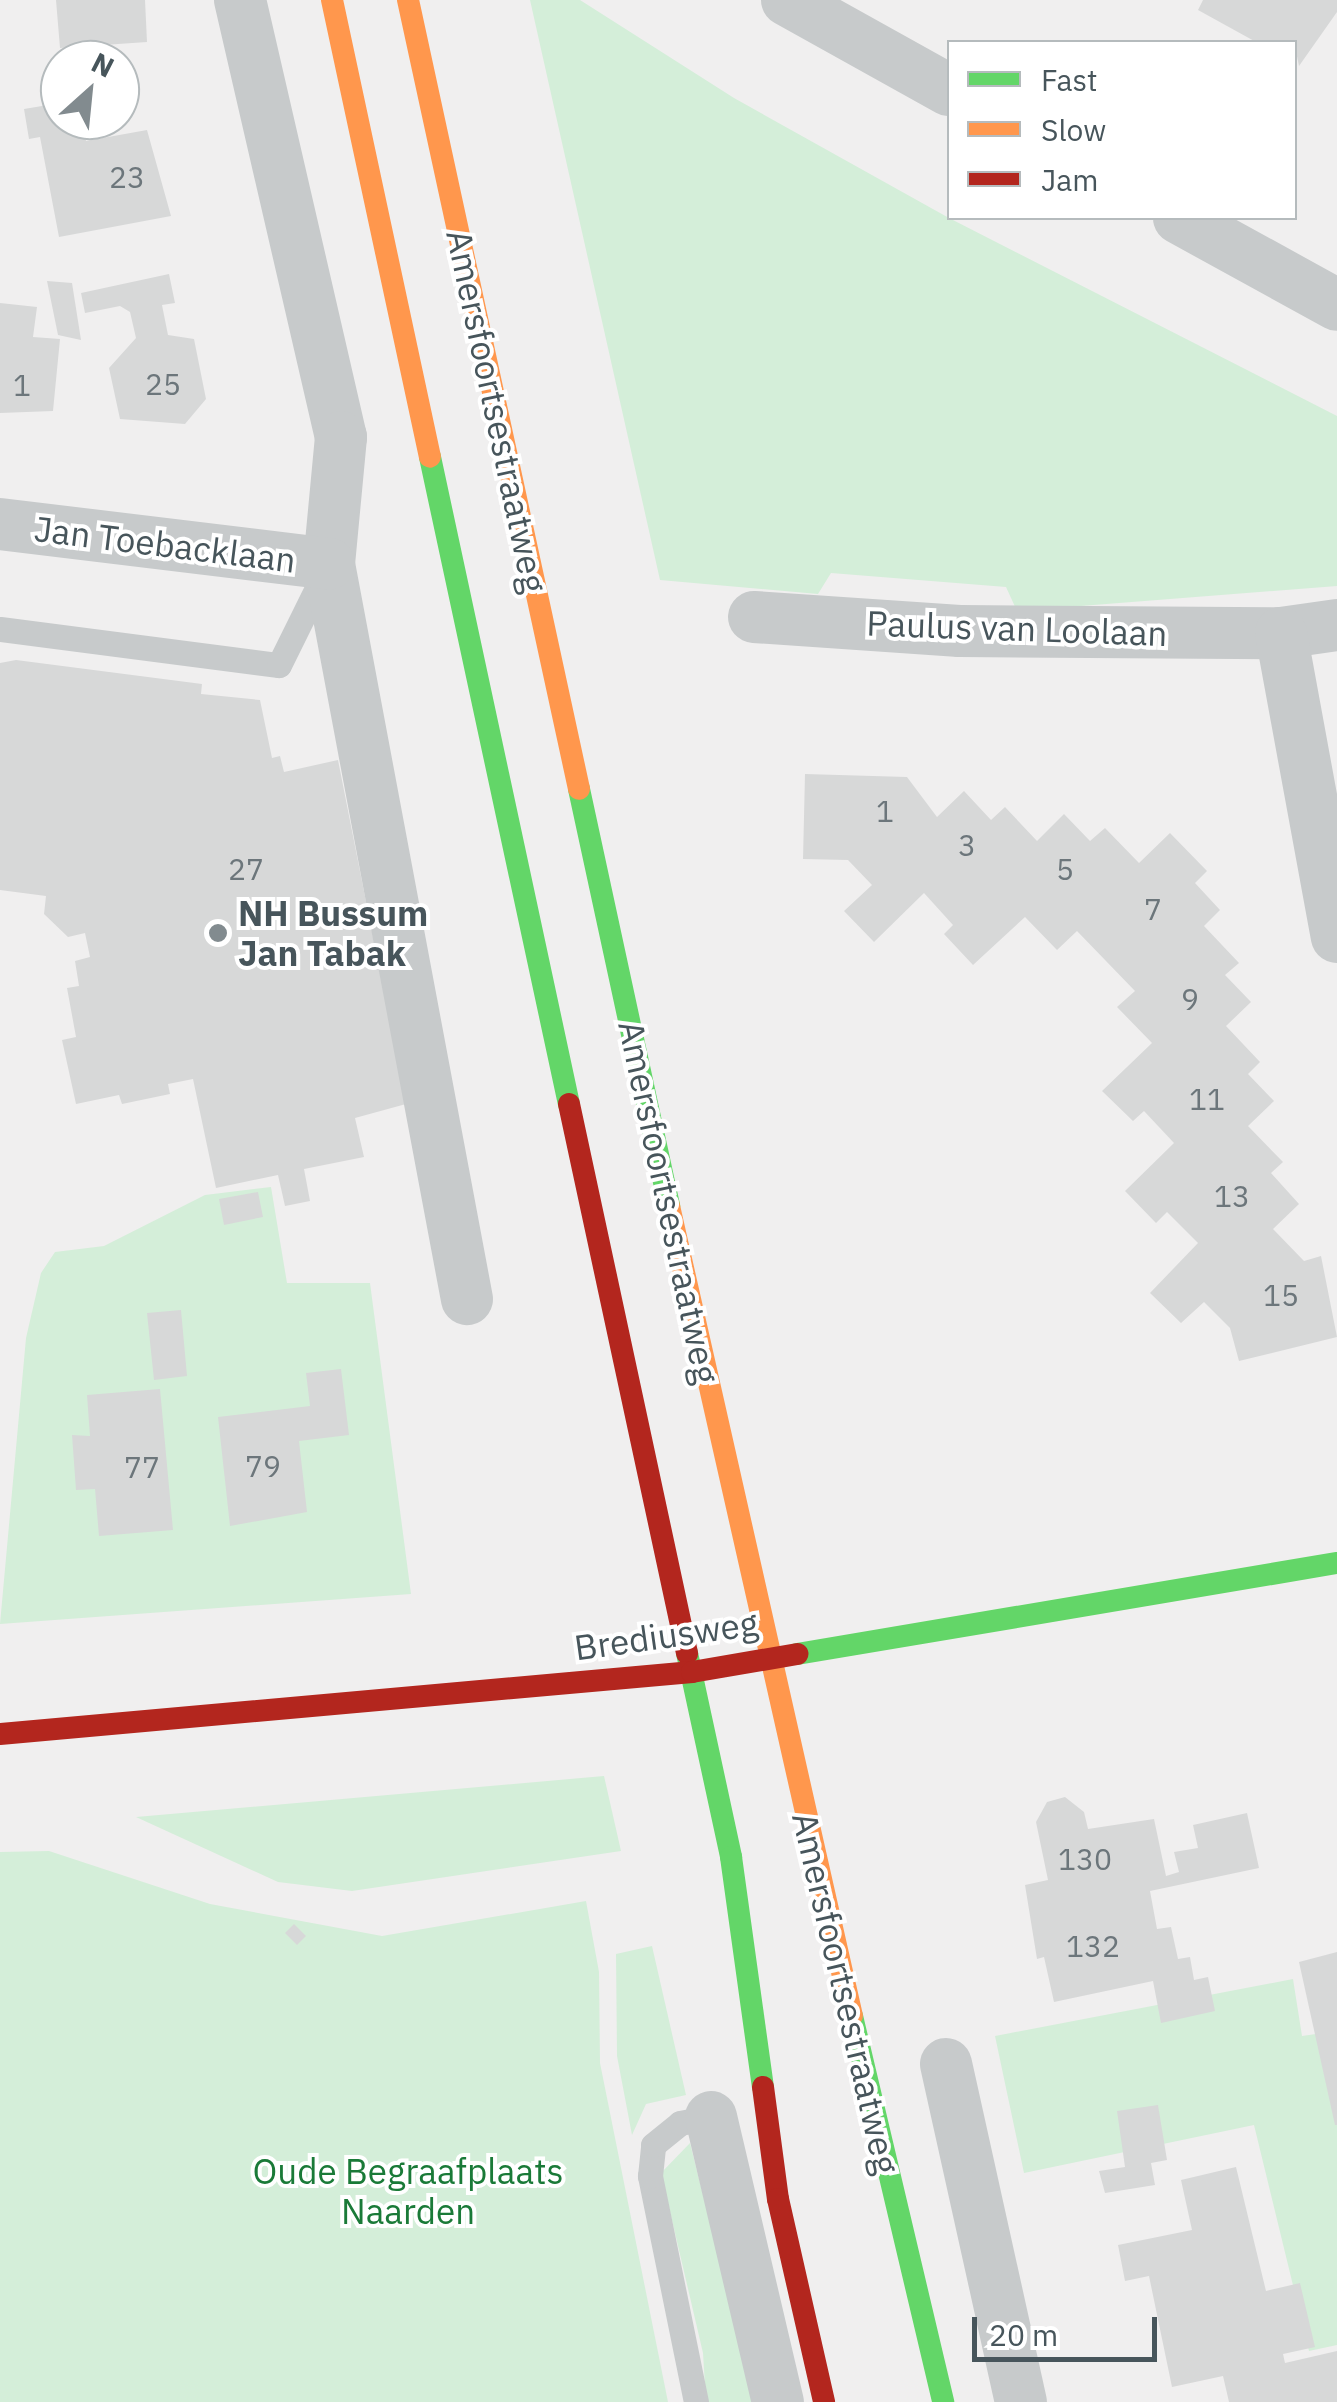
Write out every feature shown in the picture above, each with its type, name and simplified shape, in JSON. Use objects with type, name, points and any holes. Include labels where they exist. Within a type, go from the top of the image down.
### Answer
[{"type":"main road","points":[[332,0],[748,1945],[778,2199],[824,2402]]},
{"type":"main road","name":"Amersfoortsestraatweg","points":[[408,0],[767,1656],[942,2402]]},
{"type":"main road","name":"Brediusweg","points":[[0,1734],[692,1672],[767,1656],[1337,1563]]},
{"type":"street","points":[[240,0],[341,437],[329,564],[466,1299]]},
{"type":"street","points":[[787,0],[947,88]]},
{"type":"street","points":[[1184,220],[1337,305]]},
{"type":"street","name":"Jan Toebacklaan","points":[[0,524],[329,564]]},
{"type":"street","name":"Paulus van Loolaan","points":[[754,617],[960,631],[1281,633],[1337,625]]},
{"type":"street","points":[[1281,633],[1337,936]]},
{"type":"street","points":[[946,2064],[1021,2402]]},
{"type":"street","points":[[710,2118],[778,2402]]},
{"type":"lane","points":[[0,628],[278,666],[329,564]]},
{"type":"lane","points":[[696,2402],[650,2176],[654,2145],[680,2123],[710,2118]]},
{"type":"green space","points":[[530,0],[580,0],[734,98],[947,220],[1337,416],[1337,586],[1017,611],[1006,587],[831,573],[818,594],[660,580]]},
{"type":"green space","points":[[271,1187],[287,1283],[370,1283],[411,1594],[0,1624],[26,1338],[41,1273],[55,1252],[104,1246],[205,1195]]},
{"type":"green space","points":[[604,1776],[621,1851],[352,1891],[278,1882],[136,1817]]},
{"type":"green space","name":"Oude Begraafplaats Naarden","points":[[49,1851],[210,1904],[382,1936],[586,1901],[599,1972],[600,2063],[668,2402],[0,2402],[0,1852]]},
{"type":"green space","points":[[652,1946],[686,2095],[646,2104],[632,2135],[617,2056],[616,1954]]},
{"type":"green space","points":[[1293,1979],[1302,2036],[1337,2031],[1337,2345],[1309,2351],[1254,2125],[1024,2173],[995,2036]]},
{"type":"green space","points":[[690,2143],[755,2402],[706,2402],[703,2353],[661,2173]]},
{"type":"building","points":[[56,0],[145,0],[147,42],[59,40]]},
{"type":"building","points":[[1203,0],[1337,0],[1337,12],[1299,66],[1297,40],[1252,40],[1198,10]]},
{"type":"building","points":[[40,106],[40,137],[29,139],[24,109]]},
{"type":"building","points":[[147,130],[171,216],[59,237],[41,140],[140,140],[140,131]]},
{"type":"building","points":[[169,274],[175,303],[162,305],[168,335],[194,339],[206,399],[185,424],[120,419],[109,368],[136,338],[130,312],[120,306],[85,313],[81,293]]},
{"type":"building","points":[[47,281],[72,283],[81,340],[58,335]]},
{"type":"building","points":[[0,303],[37,307],[33,337],[60,339],[53,411],[0,413]]},
{"type":"building","name":"NH Bussum Jan Tabak","points":[[16,660],[202,684],[201,694],[260,700],[272,758],[280,756],[284,772],[338,760],[406,1104],[355,1118],[364,1157],[304,1169],[310,1201],[285,1206],[278,1175],[216,1188],[193,1079],[168,1084],[170,1094],[122,1104],[119,1095],[76,1104],[62,1040],[76,1037],[67,988],[79,986],[75,961],[90,957],[85,933],[68,937],[44,914],[46,896],[0,890],[0,663]]},
{"type":"building","points":[[805,774],[907,777],[937,817],[964,791],[991,820],[1005,807],[1037,841],[1064,814],[1090,841],[1105,828],[1139,863],[1170,833],[1207,871],[1195,883],[1220,910],[1204,926],[1239,963],[1225,975],[1251,1002],[1226,1026],[1260,1062],[1248,1074],[1274,1101],[1248,1126],[1283,1162],[1271,1173],[1299,1204],[1273,1229],[1304,1261],[1321,1256],[1337,1337],[1239,1361],[1230,1328],[1204,1302],[1181,1323],[1150,1293],[1198,1243],[1167,1212],[1156,1223],[1125,1191],[1174,1143],[1144,1111],[1133,1121],[1102,1091],[1152,1043],[1117,1007],[1135,991],[1077,931],[1057,950],[1025,917],[973,965],[944,934],[953,925],[924,893],[874,942],[844,911],[872,885],[848,860],[803,859]]},
{"type":"building","points":[[258,1192],[263,1217],[224,1225],[219,1199]]},
{"type":"building","points":[[181,1310],[187,1376],[154,1380],[147,1313]]},
{"type":"building","points":[[341,1369],[349,1435],[299,1441],[307,1512],[230,1526],[218,1417],[310,1406],[306,1373]]},
{"type":"building","points":[[160,1389],[173,1530],[99,1536],[95,1489],[76,1490],[72,1435],[90,1436],[87,1395]]},
{"type":"building","points":[[1065,1797],[1084,1812],[1088,1829],[1154,1819],[1166,1876],[1179,1872],[1174,1852],[1198,1848],[1193,1825],[1247,1813],[1259,1868],[1150,1891],[1157,1929],[1171,1927],[1178,1959],[1190,1957],[1194,1980],[1208,1977],[1215,2011],[1161,2023],[1153,1981],[1054,2002],[1044,1957],[1037,1959],[1025,1885],[1048,1880],[1036,1822],[1047,1802]]},
{"type":"building","points":[[294,1924],[306,1936],[297,1945],[285,1933]]},
{"type":"building","points":[[1337,1952],[1337,2125],[1335,2125],[1299,1962]]},
{"type":"building","points":[[1158,2105],[1167,2160],[1151,2163],[1155,2185],[1105,2193],[1099,2171],[1125,2167],[1117,2111]]},
{"type":"building","points":[[1236,2167],[1266,2291],[1300,2283],[1315,2347],[1283,2354],[1285,2363],[1337,2351],[1337,2402],[1229,2402],[1223,2376],[1172,2387],[1149,2276],[1125,2281],[1118,2245],[1192,2230],[1181,2180]]},
{"type":"traffic: fast","points":[[430,457],[569,1104]]},
{"type":"traffic: fast","points":[[579,789],[669,1206]]},
{"type":"traffic: fast","points":[[797,1654],[1337,1563]]},
{"type":"traffic: fast","points":[[687,1653],[731,1857],[763,2087]]},
{"type":"traffic: fast","points":[[852,2016],[943,2402]]},
{"type":"traffic: slow","points":[[332,0],[430,457]]},
{"type":"traffic: slow","points":[[408,0],[579,789]]},
{"type":"traffic: slow","points":[[669,1206],[852,2016]]},
{"type":"traffic: jam","points":[[569,1104],[687,1653]]},
{"type":"traffic: jam","points":[[0,1734],[692,1672],[797,1654]]},
{"type":"traffic: jam","points":[[763,2087],[778,2199],[824,2402]]},
{"type":"place","name":"NH Bussum Jan Tabak","points":[[218,933]]}]
